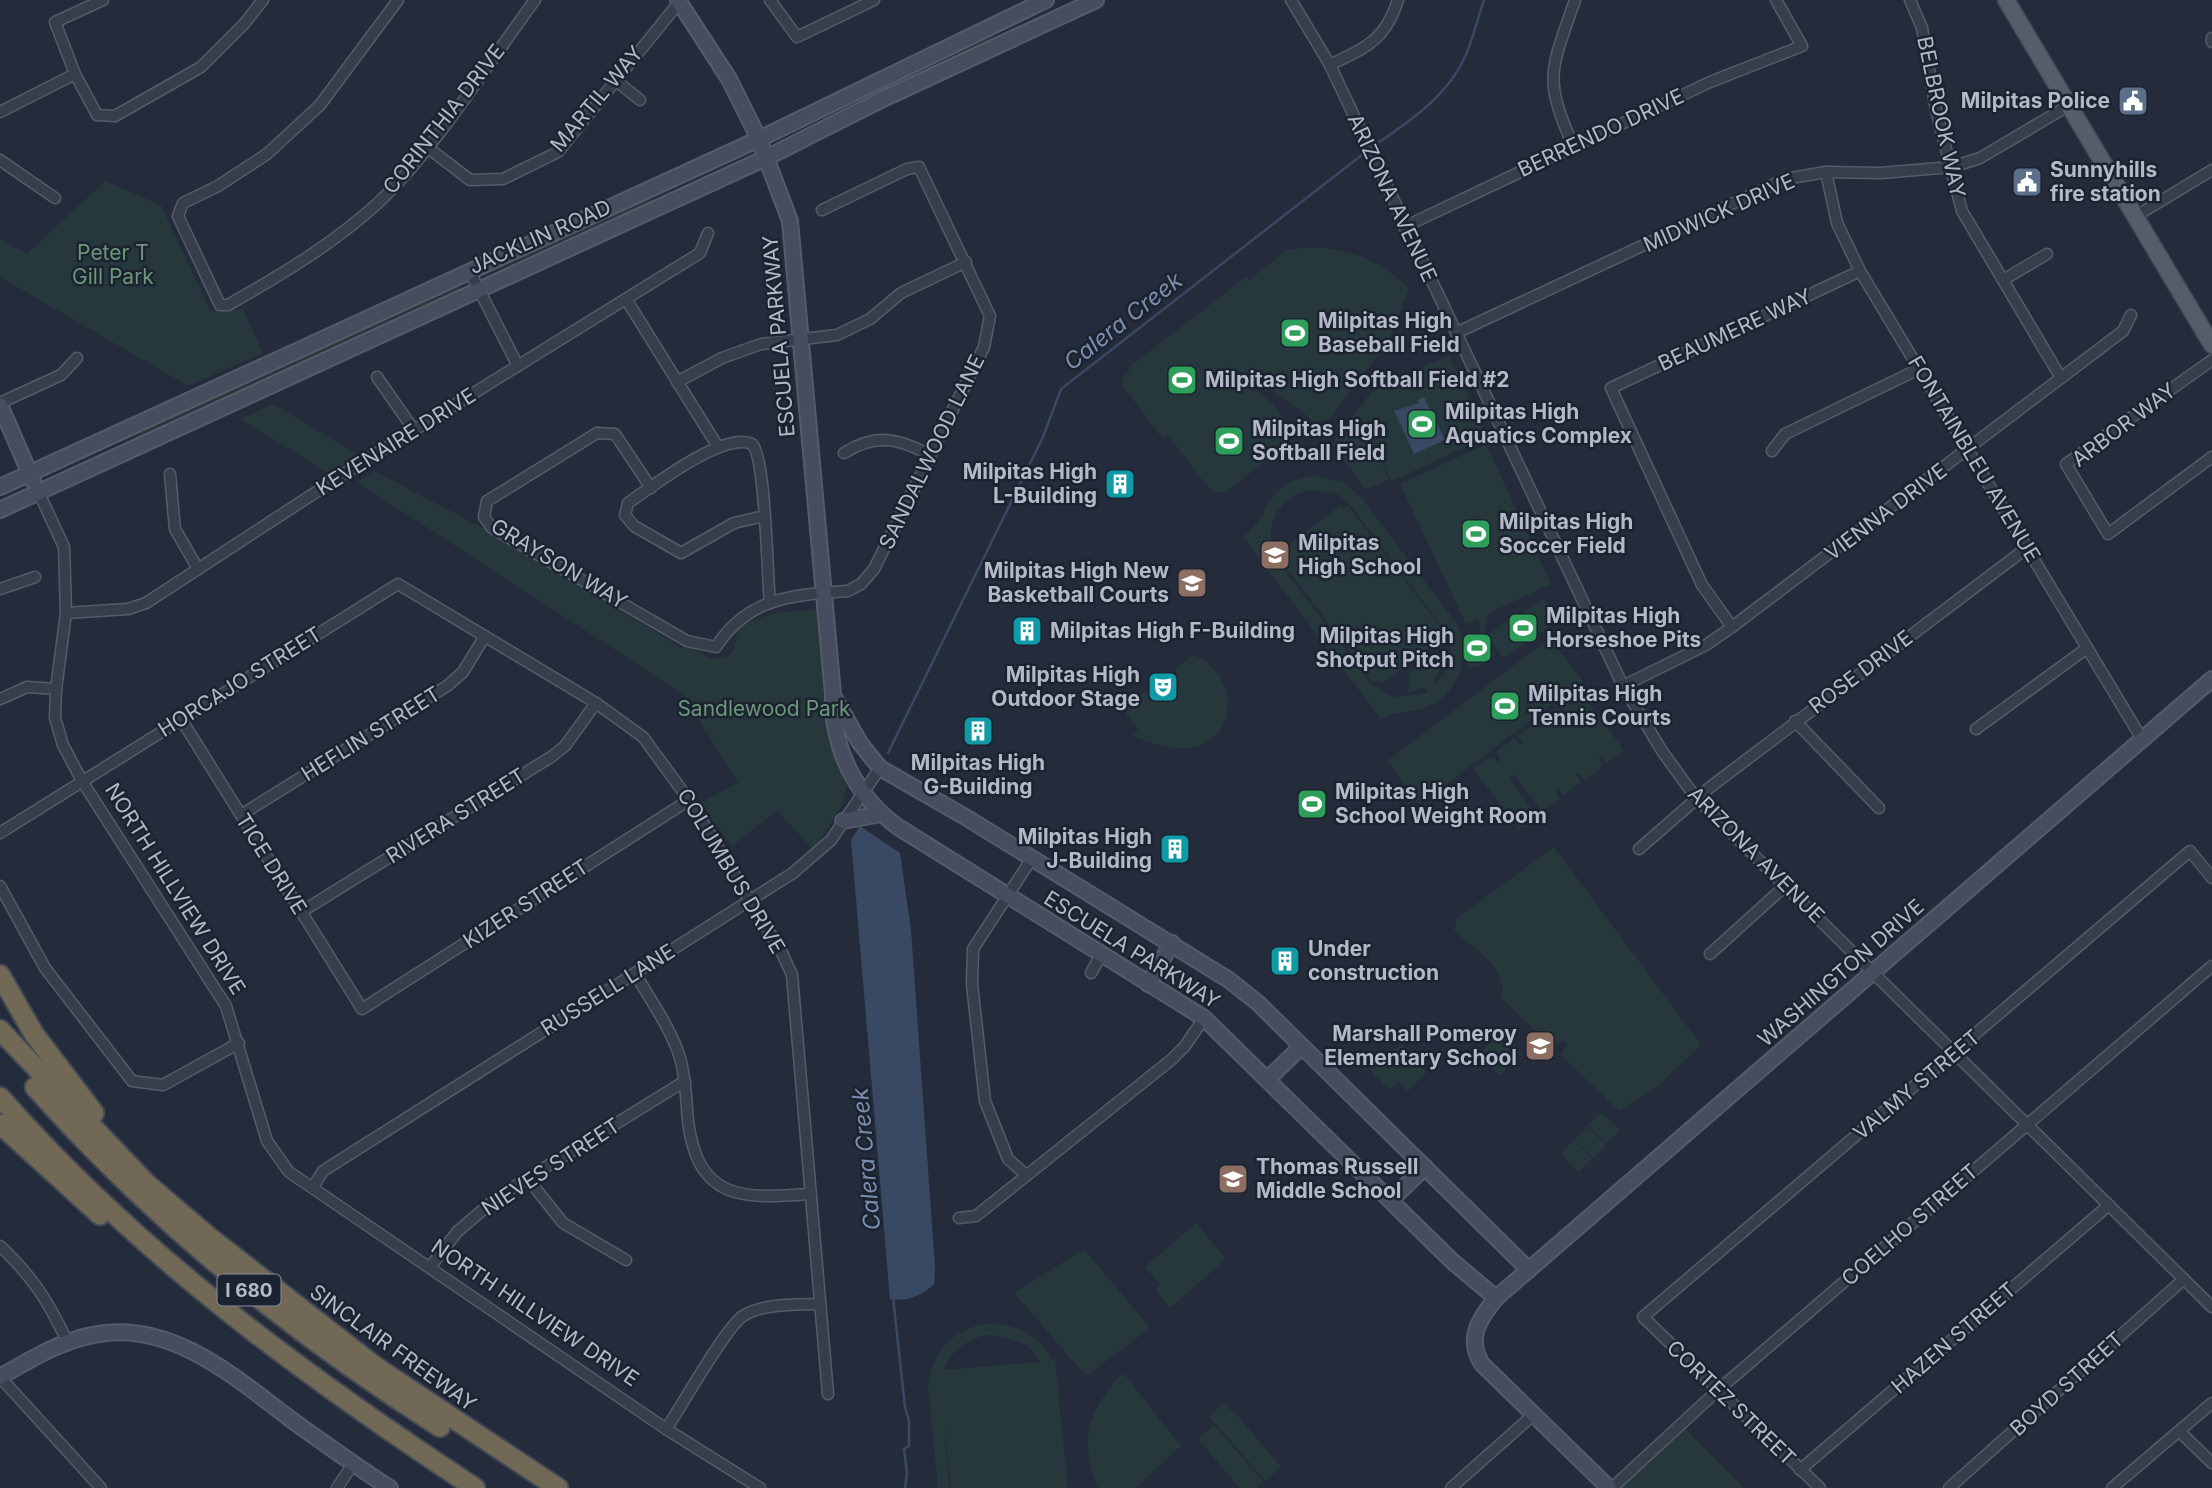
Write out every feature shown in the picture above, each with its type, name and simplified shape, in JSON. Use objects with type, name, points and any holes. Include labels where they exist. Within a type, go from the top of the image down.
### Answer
[{"type":"highway","points":[[0,975],[33,1034],[75,1090],[121,1146],[209,1237]]},
{"type":"highway","name":"SINCLAIR FREEWAY","points":[[0,1030],[147,1184],[209,1237],[376,1367],[558,1488]]},
{"type":"highway","name":"I 680","points":[[0,1048],[134,1190],[257,1297],[383,1390],[535,1488]]},
{"type":"highway","name":"I 680","points":[[0,1097],[62,1163],[177,1271],[295,1364],[475,1488]]},
{"type":"highway","points":[[0,1124],[79,1199],[177,1271]]},
{"type":"main road","points":[[2006,0],[2212,345]]},
{"type":"street","points":[[103,0],[55,22],[75,74],[97,116],[115,116],[201,67],[244,24],[263,0]]},
{"type":"street","name":"CORINTHIA DRIVE","points":[[398,0],[320,105],[267,153],[218,186],[183,203],[178,209],[178,216],[220,305],[228,304],[316,253],[379,202],[427,146],[535,0]]},
{"type":"street","name":"MARTIL WAY","points":[[427,146],[470,180],[503,179],[558,152],[678,0]]},
{"type":"street","name":"ESCUELA PARKWAY","points":[[678,0],[729,79],[759,139],[790,221],[833,694],[832,718],[838,740],[862,792],[881,814],[1204,1018],[1269,1078],[1452,1261],[1496,1298]]},
{"type":"street","points":[[770,0],[797,37],[874,0]]},
{"type":"street","name":"JACKLIN ROAD","points":[[0,487],[759,139],[1046,0]]},
{"type":"street","name":"ARIZONA AVENUE","points":[[1291,0],[1329,65],[1623,686],[1662,751],[1696,798],[1784,887],[1957,1052],[2212,1307]]},
{"type":"street","points":[[1329,65],[1374,43],[1391,21],[1398,0]]},
{"type":"street","points":[[1573,145],[1557,109],[1552,75],[1575,0]]},
{"type":"street","name":"BERRENDO DRIVE","points":[[1404,227],[1710,82],[1802,46],[1776,0]]},
{"type":"street","name":"BELBROOK WAY","points":[[1910,0],[1922,27],[1936,110],[1962,211],[2061,378]]},
{"type":"street","name":"JACKLIN ROAD","points":[[0,510],[478,288],[766,158],[895,93],[1090,1]]},
{"type":"street","points":[[0,112],[75,74]]},
{"type":"street","points":[[614,79],[640,100]]},
{"type":"street","name":"MIDWICK DRIVE","points":[[1455,333],[1785,179],[1826,172],[1881,173],[1952,167],[1980,158],[2068,106]]},
{"type":"street","points":[[0,160],[55,198]]},
{"type":"street","name":"SANDALWOOD LANE","points":[[687,641],[716,647],[730,625],[753,608],[855,587],[874,569],[984,347],[990,316],[919,167],[907,169],[822,209]]},
{"type":"street","points":[[2136,216],[2212,170]]},
{"type":"street","name":"FONTAINBLEU AVENUE","points":[[1826,172],[1837,223],[1860,271],[2142,739]]},
{"type":"street","name":"KEVENAIRE DRIVE","points":[[66,613],[128,609],[146,603],[414,430],[700,253],[708,233]]},
{"type":"street","points":[[2003,280],[2047,254]]},
{"type":"street","points":[[677,382],[722,358],[761,344],[837,335],[870,319],[901,293],[966,262]]},
{"type":"street","name":"BEAUMERE WAY","points":[[1732,627],[1702,585],[1611,388],[1860,271]]},
{"type":"street","points":[[470,272],[518,366]]},
{"type":"street","points":[[626,299],[719,447]]},
{"type":"street","name":"VIENNA DRIVE","points":[[1623,686],[1706,645],[1732,627],[2123,331],[2131,314]]},
{"type":"street","points":[[0,404],[61,376],[77,358]]},
{"type":"street","name":"ARBOR WAY","points":[[2212,360],[2066,464],[2108,534],[2212,457]]},
{"type":"street","points":[[1772,452],[1785,435],[1919,369]]},
{"type":"street","points":[[377,377],[414,430]]},
{"type":"street","name":"NORTH HILLVIEW DRIVE","points":[[0,404],[64,547],[66,613],[55,718],[64,744],[82,781],[226,1006],[267,1141],[289,1172],[666,1429],[760,1488]]},
{"type":"street","name":"GRAYSON WAY","points":[[651,488],[615,434],[597,433],[487,501],[484,517],[492,528],[687,641]]},
{"type":"street","points":[[844,453],[879,438],[894,439],[930,456]]},
{"type":"street","points":[[764,516],[734,523],[681,553],[634,526],[625,515],[628,503],[651,488],[719,447],[747,441],[756,448],[764,516],[770,603]]},
{"type":"street","points":[[170,474],[175,530],[198,569]]},
{"type":"street","name":"ROSE DRIVE","points":[[1639,849],[1696,798],[1795,721],[2028,547]]},
{"type":"street","points":[[0,589],[35,577]]},
{"type":"street","name":"COLUMBUS DRIVE","points":[[398,584],[596,703],[643,737],[689,800],[792,975],[828,1394]]},
{"type":"street","name":"HORCAJO STREET","points":[[0,833],[398,584]]},
{"type":"street","name":"HEFLIN STREET","points":[[241,815],[447,686],[463,672],[485,636]]},
{"type":"street","points":[[1976,729],[2087,648]]},
{"type":"street","name":"WASHINGTON DRIVE","points":[[1611,1488],[1487,1371],[1477,1353],[1474,1340],[1476,1326],[1496,1298],[2212,679]]},
{"type":"street","points":[[0,699],[27,687],[56,689]]},
{"type":"street","name":"ESCUELA PARKWAY","points":[[833,694],[860,743],[880,768],[1172,943],[1258,1003],[1529,1270]]},
{"type":"street","name":"RIVERA STREET","points":[[301,912],[551,757],[565,746],[596,703]]},
{"type":"street","name":"TICE DRIVE","points":[[181,719],[362,1009]]},
{"type":"street","points":[[1795,721],[1879,808]]},
{"type":"street","name":"RUSSELL LANE","points":[[313,1187],[323,1171],[750,901],[819,853],[880,768]]},
{"type":"street","name":"KIZER STREET","points":[[362,1009],[689,800]]},
{"type":"street","points":[[843,821],[881,814]]},
{"type":"street","name":"VALMY STREET","points":[[1643,1317],[2190,852],[2212,877]]},
{"type":"street","points":[[1026,1175],[1008,1159],[985,1101],[972,984],[974,949],[1032,858]]},
{"type":"street","points":[[0,886],[45,968],[132,1081],[163,1085],[239,1043]]},
{"type":"street","points":[[1710,954],[1784,887]]},
{"type":"street","points":[[1148,984],[1172,943]]},
{"type":"street","points":[[1091,972],[1101,955]]},
{"type":"street","name":"COELHO STREET","points":[[1611,1488],[1717,1391],[2212,966]]},
{"type":"street","points":[[635,973],[680,1056],[694,1151],[702,1167],[733,1194],[766,1197],[809,1194]]},
{"type":"street","points":[[959,1218],[976,1216],[1171,1060],[1185,1046],[1204,1018]]},
{"type":"street","points":[[1269,1078],[1301,1047]]},
{"type":"street","name":"NIEVES STREET","points":[[430,1267],[457,1232],[499,1196],[685,1081]]},
{"type":"street","points":[[1392,1199],[1425,1167]]},
{"type":"street","points":[[528,1179],[563,1223],[626,1260]]},
{"type":"street","name":"HAZEN STREET","points":[[1800,1470],[2109,1205]]},
{"type":"street","points":[[0,1246],[27,1271],[45,1296],[67,1341]]},
{"type":"street","name":"BOYD STREET","points":[[1949,1488],[2184,1279]]},
{"type":"street","points":[[666,1429],[728,1334],[743,1316],[783,1306],[819,1304]]},
{"type":"street","name":"CORTEZ STREET","points":[[1643,1317],[1820,1488]]},
{"type":"street","points":[[101,1488],[0,1377],[67,1341],[99,1333],[130,1333],[166,1341],[197,1353],[352,1464],[390,1488]]},
{"type":"street","points":[[2112,1488],[2212,1403]]},
{"type":"street","points":[[1451,1488],[1533,1415]]},
{"type":"street","points":[[2179,1431],[2212,1463]]},
{"type":"street","points":[[337,1488],[352,1464]]},
{"type":"green space","points":[[1069,0],[997,34],[981,47],[785,137],[873,95],[891,81]]},
{"type":"green space","name":"Peter T Gill Park","points":[[105,181],[161,205],[211,312],[243,309],[263,353],[188,386],[0,277],[0,238],[27,254]]},
{"type":"green space","points":[[676,183],[643,205],[492,274],[564,236]]},
{"type":"green space","points":[[1312,247],[1340,250],[1365,258],[1388,271],[1409,289],[1388,342],[1328,421],[1315,422],[1247,371],[1238,384],[1262,395],[1275,406],[1289,429],[1284,447],[1224,493],[1211,491],[1168,435],[1162,438],[1122,385],[1123,377],[1130,371],[1128,368],[1246,277],[1249,280],[1287,250]]},
{"type":"green space","points":[[458,285],[461,289],[457,292],[52,481],[71,467],[123,445],[145,430]]},
{"type":"green space","name":"Milpitas High Aquatics Complex","points":[[1449,355],[1487,437],[1392,481],[1376,449],[1389,479],[1366,490],[1332,444],[1372,391]]},
{"type":"green space","points":[[273,404],[359,455],[330,474],[240,419]]},
{"type":"green space","name":"Milpitas High Soccer Field","points":[[1486,444],[1551,584],[1489,613],[1484,633],[1480,633],[1479,618],[1466,624],[1400,484]]},
{"type":"green space","name":"Sandlewood Park","points":[[374,471],[483,528],[682,648],[694,647],[709,659],[726,658],[734,649],[738,628],[758,618],[778,613],[820,610],[827,738],[846,783],[844,802],[814,850],[777,811],[732,846],[700,803],[738,783],[683,694],[357,482]]},
{"type":"green space","points":[[1313,476],[1342,482],[1360,496],[1457,624],[1463,651],[1458,677],[1442,698],[1431,705],[1390,714],[1381,719],[1243,537],[1260,519],[1276,493],[1296,480]],"holes":[[[1311,490],[1335,493],[1346,500],[1446,632],[1450,646],[1449,660],[1445,673],[1436,684],[1433,680],[1443,667],[1431,661],[1415,666],[1408,675],[1409,693],[1424,687],[1428,692],[1424,694],[1393,697],[1371,684],[1278,561],[1271,538],[1275,516],[1281,507],[1289,499]]]},
{"type":"green space","points":[[1341,505],[1344,509],[1348,506],[1443,630],[1439,634],[1442,638],[1381,684],[1378,680],[1374,683],[1279,558],[1283,555],[1280,551]]},
{"type":"green space","name":"Milpitas High Horseshoe Pits","points":[[1544,598],[1559,620],[1503,658],[1487,635]]},
{"type":"green space","name":"Milpitas High Shotput Pitch","points":[[1472,636],[1474,641],[1495,654],[1483,665],[1467,667],[1468,638]]},
{"type":"green space","name":"Milpitas High Tennis Courts","points":[[1550,638],[1583,681],[1420,804],[1387,761]]},
{"type":"green space","points":[[1193,655],[1211,666],[1223,683],[1228,703],[1225,721],[1214,737],[1196,747],[1169,747],[1133,736],[1138,730],[1127,715],[1126,706],[1144,692],[1157,702],[1173,698],[1180,684],[1175,669]]},
{"type":"green space","points":[[1579,690],[1624,750],[1606,764],[1601,757],[1598,759],[1603,766],[1585,780],[1579,773],[1576,775],[1581,782],[1563,796],[1558,789],[1555,791],[1560,798],[1542,812],[1514,775],[1509,778],[1537,816],[1519,829],[1473,769],[1492,756],[1497,762],[1501,759],[1496,752],[1515,738],[1520,745],[1523,743],[1518,736],[1536,722],[1541,729],[1544,727],[1539,720],[1557,706],[1562,713],[1566,711],[1561,704]]},
{"type":"green space","points":[[1554,847],[1701,1045],[1658,1086],[1619,1111],[1560,1054],[1568,1045],[1563,1039],[1554,1048],[1501,998],[1502,987],[1495,969],[1480,952],[1454,931],[1457,918]]},
{"type":"green space","points":[[1501,1032],[1522,1053],[1500,1075],[1479,1055]]},
{"type":"green space","points":[[1401,1044],[1427,1072],[1408,1091],[1398,1082],[1390,1090],[1371,1071]]},
{"type":"green space","points":[[1601,1112],[1620,1130],[1607,1144],[1588,1125]]},
{"type":"green space","points":[[1587,1126],[1606,1145],[1593,1158],[1574,1140]]},
{"type":"green space","points":[[1573,1140],[1592,1159],[1579,1172],[1560,1154]]},
{"type":"green space","points":[[1196,1223],[1226,1259],[1170,1308],[1155,1290],[1160,1285],[1145,1267]]},
{"type":"green space","points":[[1084,1249],[1150,1328],[1086,1376],[1014,1293]]},
{"type":"green space","points":[[992,1323],[1018,1329],[1035,1338],[1051,1359],[1055,1358],[1068,1488],[951,1488],[944,1422],[949,1488],[938,1488],[928,1385],[931,1372],[935,1360],[948,1342],[967,1329]],"holes":[[[987,1335],[1025,1345],[1040,1362],[943,1370],[956,1351],[966,1343]]]},
{"type":"green space","points":[[1123,1373],[1181,1446],[1135,1488],[1098,1488],[1089,1455],[1090,1426],[1102,1400]]},
{"type":"green space","points":[[1224,1403],[1230,1409],[1224,1415],[1232,1409],[1281,1467],[1265,1481],[1209,1416]]},
{"type":"green space","points":[[1680,1423],[1744,1488],[1612,1488]]},
{"type":"green space","points":[[1214,1425],[1264,1482],[1257,1488],[1240,1488],[1198,1439]]},
{"type":"water","points":[[1424,397],[1445,440],[1414,454],[1394,411],[1419,403],[1418,400]]},
{"type":"water","points":[[860,826],[900,853],[911,930],[935,1267],[934,1284],[919,1295],[902,1300],[890,1299],[851,840]]},
{"type":"waterway","name":"Calera Creek","points":[[1372,147],[1414,117],[1450,81],[1467,52],[1484,0]]},
{"type":"waterway","name":"Calera Creek","points":[[888,753],[1043,437],[1061,389],[1367,151]]},
{"type":"waterway","name":"Calera Creek","points":[[893,1297],[905,1407],[909,1421],[909,1446],[904,1449],[907,1474],[905,1488]]},
{"type":"place","name":"Milpitas Police","points":[[2133,101]]},
{"type":"place","name":"Sunnyhills fire station","points":[[2027,182]]},
{"type":"place","name":"Milpitas High Baseball Field","points":[[1295,333]]},
{"type":"place","name":"Milpitas High Softball Field #2","points":[[1182,380]]},
{"type":"place","name":"Milpitas High Aquatics Complex","points":[[1422,424]]},
{"type":"place","name":"Milpitas High Softball Field","points":[[1229,441]]},
{"type":"place","name":"Milpitas High L-Building","points":[[1120,484]]},
{"type":"place","name":"Milpitas High Soccer Field","points":[[1476,534]]},
{"type":"place","name":"Milpitas High School","points":[[1275,555]]},
{"type":"place","name":"Milpitas High New Basketball Courts","points":[[1192,583]]},
{"type":"place","name":"Milpitas High Horseshoe Pits","points":[[1523,628]]},
{"type":"place","name":"Milpitas High F-Building","points":[[1027,631]]},
{"type":"place","name":"Milpitas High Shotput Pitch","points":[[1477,648]]},
{"type":"place","name":"Milpitas High Outdoor Stage","points":[[1163,687]]},
{"type":"place","name":"Milpitas High Tennis Courts","points":[[1505,706]]},
{"type":"place","name":"Milpitas High G-Building","points":[[978,731]]},
{"type":"place","name":"Milpitas High School Weight Room","points":[[1312,804]]},
{"type":"place","name":"Milpitas High J-Building","points":[[1175,849]]},
{"type":"place","name":"Under construction","points":[[1285,961]]},
{"type":"place","name":"Marshall Pomeroy Elementary School","points":[[1540,1046]]},
{"type":"place","name":"Thomas Russell Middle School","points":[[1233,1179]]}]
